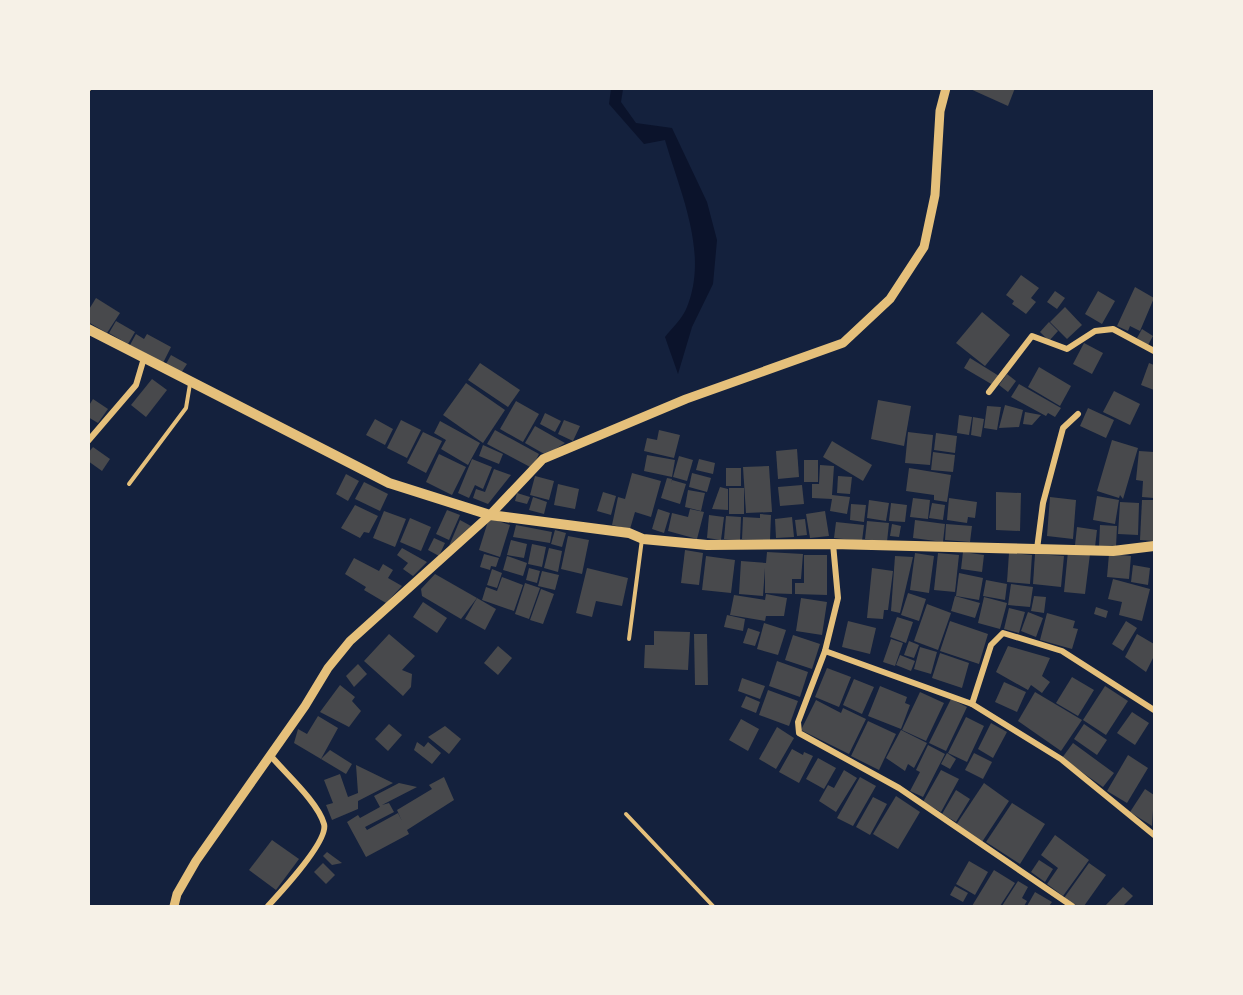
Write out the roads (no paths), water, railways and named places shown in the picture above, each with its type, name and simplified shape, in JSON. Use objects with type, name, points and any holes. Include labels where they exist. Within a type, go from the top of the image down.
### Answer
[{"type":"main road","points":[[88,329],[389,483],[490,515],[629,533],[642,539],[751,546],[833,544],[1113,551],[1155,546]]},
{"type":"street","points":[[174,906],[177,894],[196,861],[328,668],[350,641],[490,515],[543,459],[686,399],[843,343],[863,327],[890,299],[924,248],[935,195],[940,111],[946,88]]},
{"type":"street","points":[[989,392],[1032,336],[1067,350],[1095,331],[1113,328],[1155,351]]},
{"type":"street","points":[[88,441],[136,385],[144,358]]},
{"type":"street","points":[[1037,549],[1043,503],[1063,428],[1078,414]]},
{"type":"street","points":[[833,544],[838,598],[825,651],[798,722],[799,733],[899,788],[1072,906]]},
{"type":"street","points":[[972,704],[991,645],[1003,633],[1062,651],[1155,710]]},
{"type":"street","points":[[825,651],[972,704],[1061,759],[1155,835]]},
{"type":"street","points":[[268,906],[322,840],[325,826],[318,810],[270,755]]},
{"type":"lane","points":[[129,484],[186,408],[190,381]]},
{"type":"lane","points":[[629,639],[642,539]]},
{"type":"lane","points":[[626,814],[713,906]]},
{"type":"water","points":[[611,89],[623,89],[621,102],[636,123],[672,128],[707,202],[717,240],[713,284],[692,327],[678,374],[665,337],[685,311],[693,286],[694,244],[690,223],[665,140],[644,144],[609,104]]}]
